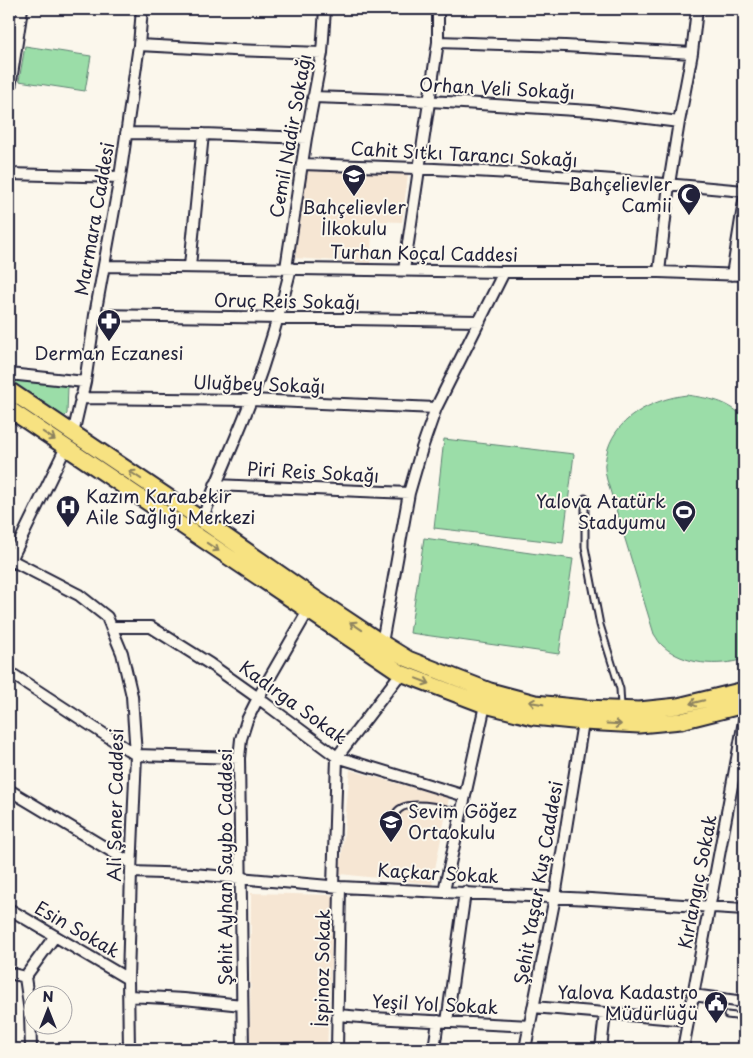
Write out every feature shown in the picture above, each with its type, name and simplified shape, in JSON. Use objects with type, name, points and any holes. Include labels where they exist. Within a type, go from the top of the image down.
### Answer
[{"type":"main road","points":[[9,390],[69,440],[308,611],[401,673],[485,705],[533,717],[584,715],[621,709],[639,710],[678,706],[744,690]]},
{"type":"main road","points":[[9,409],[69,440],[202,520],[382,644],[408,659],[490,692],[584,715],[639,725],[681,721],[744,705]]},
{"type":"street","points":[[9,94],[14,26],[22,9]]},
{"type":"street","name":"Marmara Caddesi","points":[[10,562],[69,440],[85,382],[120,177],[139,45],[142,9]]},
{"type":"street","name":"Cemil Nadir Sokağı","points":[[202,520],[251,400],[279,318],[306,138],[322,53],[325,9]]},
{"type":"street","points":[[404,270],[438,42],[438,9]]},
{"type":"street","points":[[659,272],[669,184],[692,53],[697,9]]},
{"type":"street","points":[[438,42],[574,46],[692,53]]},
{"type":"street","points":[[139,45],[322,53]]},
{"type":"street","name":"Orhan Veli Sokağı","points":[[313,97],[430,101],[591,111],[679,122]]},
{"type":"street","points":[[126,134],[203,134],[306,138]]},
{"type":"street","points":[[190,266],[203,134]]},
{"type":"street","name":"Cahit Sıtkı Tarancı Sokağı","points":[[302,164],[419,168],[669,184],[744,191]]},
{"type":"street","points":[[9,174],[120,177]]},
{"type":"street","points":[[732,275],[744,201]]},
{"type":"street","name":"Turhan Koçal Caddesi","points":[[104,266],[504,272],[659,272],[744,275]]},
{"type":"street","points":[[382,644],[409,494],[422,448],[436,408],[504,272]]},
{"type":"street","name":"Oruç Reis Sokağı","points":[[95,315],[480,321]]},
{"type":"street","points":[[9,374],[85,382]]},
{"type":"street","name":"Uluğbey Sokağı","points":[[80,398],[251,400],[436,408]]},
{"type":"street","name":"Piri Reis Sokağı","points":[[215,485],[409,494]]},
{"type":"street","name":"Ali Şener Caddesi","points":[[10,562],[79,595],[107,617],[122,653],[132,696],[136,755],[128,978],[129,1049]]},
{"type":"street","name":"Şehit Ayhan Saybo Caddesi","points":[[243,1049],[239,758],[241,739],[258,698],[308,611]]},
{"type":"street","name":"Kadırga Sokak","points":[[111,627],[150,627],[210,664],[337,757],[465,796]]},
{"type":"street","points":[[9,672],[136,755],[239,758]]},
{"type":"street","points":[[337,757],[401,673]]},
{"type":"street","points":[[444,891],[485,705]]},
{"type":"street","name":"Şehit Yaşar Kuş Caddesi","points":[[525,1049],[555,897],[584,715]]},
{"type":"street","name":"Kırlangıç Sokak","points":[[683,1049],[744,721]]},
{"type":"street","name":"İspinoz Sokak","points":[[337,757],[337,1049]]},
{"type":"street","points":[[9,790],[131,868]]},
{"type":"street","name":"Kaçkar Sokak","points":[[131,868],[337,886],[744,909]]},
{"type":"street","points":[[434,1049],[442,1022],[465,892]]},
{"type":"street","name":"Esin Sokak","points":[[9,910],[128,978]]},
{"type":"street","points":[[31,1049],[30,1012],[25,977],[55,936]]},
{"type":"street","points":[[9,973],[25,977]]},
{"type":"street","points":[[693,995],[744,1002]]},
{"type":"street","points":[[129,996],[242,1005]]},
{"type":"street","points":[[534,1007],[688,1020]]},
{"type":"street","points":[[601,1049],[605,1013]]},
{"type":"street","name":"Yeşil Yol Sokak","points":[[338,1015],[530,1026]]},
{"type":"lane","points":[[585,498],[585,547],[600,625],[620,689],[621,709]]},
{"type":"lane","points":[[392,830],[395,814],[401,808],[416,804],[461,813]]},
{"type":"lane","points":[[727,1015],[744,1016]]},
{"type":"shaded area","name":"Bahçelievler İlkokulu","points":[[307,169],[408,174],[402,222],[373,221],[370,263],[295,258]]},
{"type":"shaded area","name":"Sevim Göğez Ortaokulu","points":[[350,770],[449,798],[432,884],[340,874]]},
{"type":"shaded area","points":[[251,893],[334,895],[327,1049],[250,1049]]},
{"type":"green space","points":[[25,46],[91,56],[85,91],[19,81]]},
{"type":"green space","points":[[9,377],[68,386],[67,414],[64,417],[9,383]]},
{"type":"green space","name":"Yalova Atatürk Stadyumu","points":[[687,395],[711,399],[724,404],[744,417],[744,659],[734,662],[702,663],[691,661],[671,652],[659,642],[654,634],[607,480],[605,464],[610,444],[616,432],[625,422],[648,406],[674,397]]},
{"type":"green space","points":[[444,439],[574,454],[563,543],[434,528]]},
{"type":"green space","points":[[424,538],[573,559],[559,654],[410,633]]},
{"type":"place","name":"Bahçelievler İlkokulu","points":[[354,197]]},
{"type":"place","name":"Bahçelievler Camii","points":[[689,216]]},
{"type":"place","name":"Derman Eczanesi","points":[[109,342]]},
{"type":"place","name":"Kazım Karabekir Aile Sağlığı Merkezi","points":[[68,528]]},
{"type":"place","name":"Yalova Atatürk Stadyumu","points":[[684,533]]},
{"type":"place","name":"Sevim Göğez Ortaokulu","points":[[391,843]]},
{"type":"place","name":"Yalova Kadastro Müdürlüğü","points":[[716,1024]]}]
